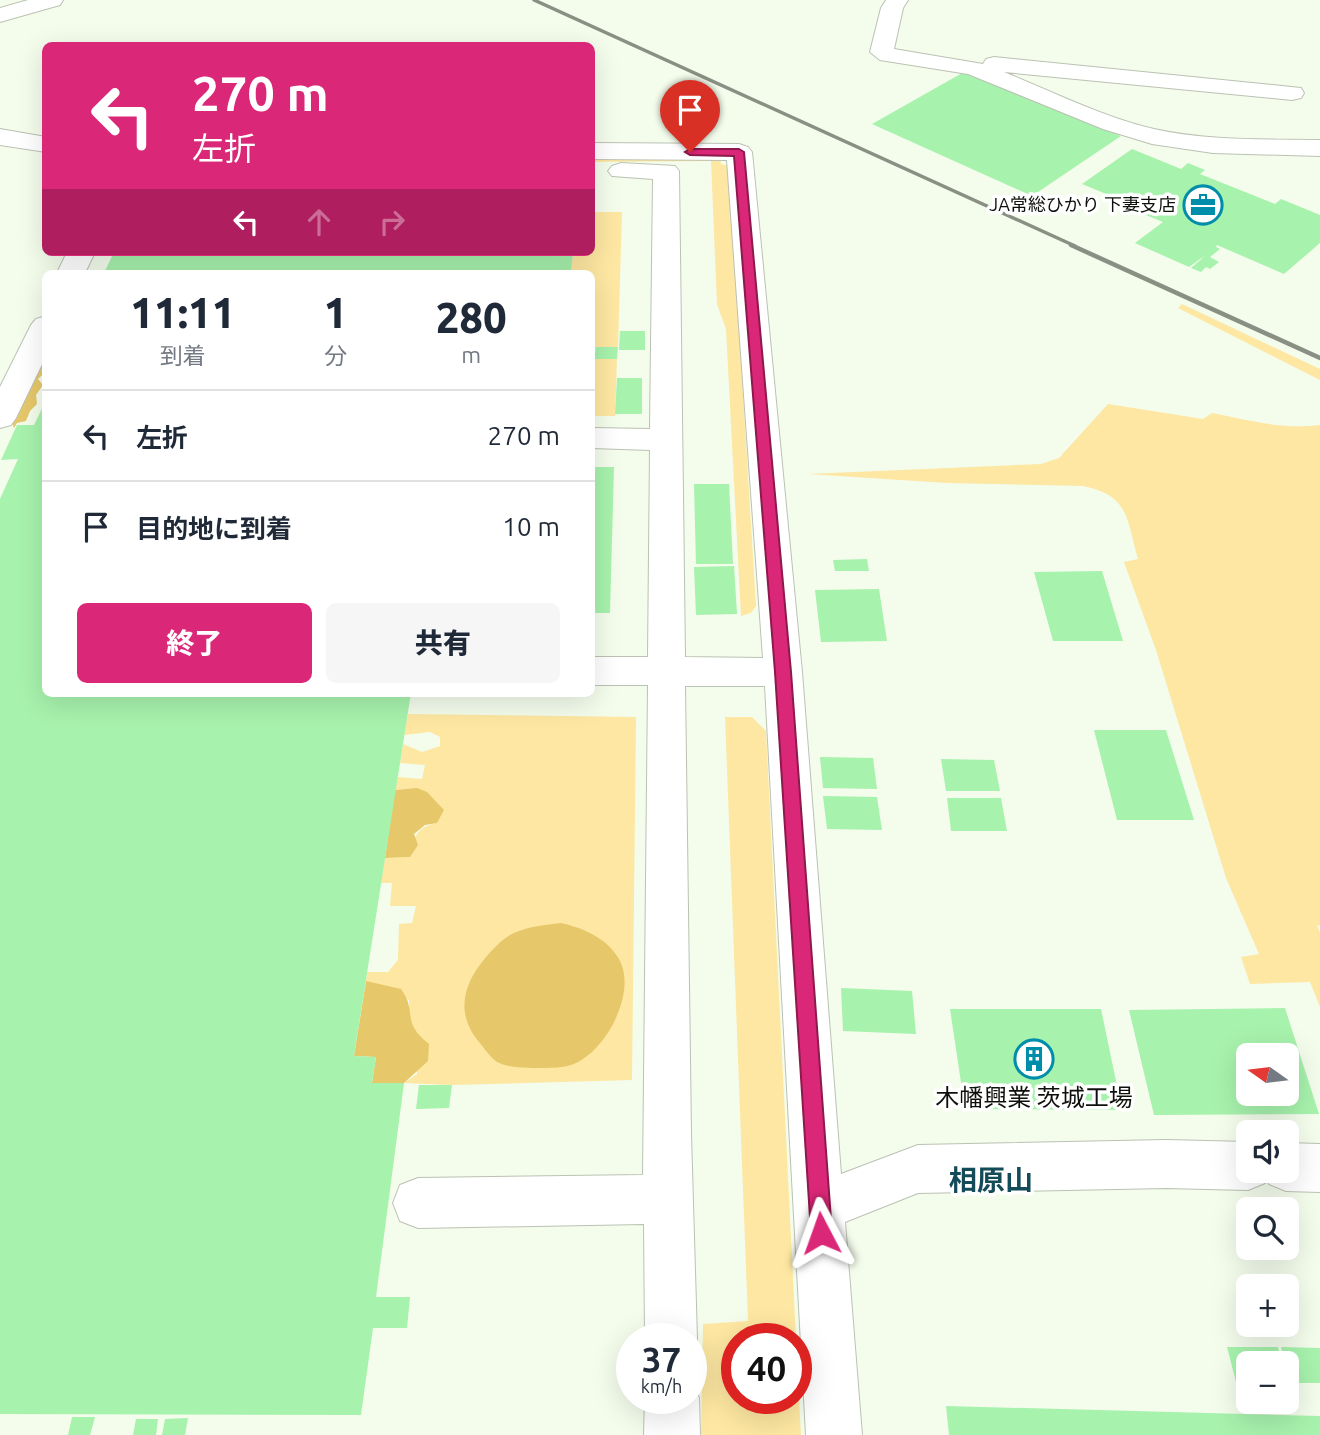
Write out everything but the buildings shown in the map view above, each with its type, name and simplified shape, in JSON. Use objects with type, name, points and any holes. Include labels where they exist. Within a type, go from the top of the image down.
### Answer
[{"type":"street","points":[[0,15],[52,0]]},
{"type":"street","points":[[897,0],[882,52],[973,68],[1112,124],[1152,136],[1191,143],[1320,148]]},
{"type":"street","points":[[932,60],[1292,93]]},
{"type":"street","points":[[0,137],[42,144]]},
{"type":"street","points":[[595,151],[739,152],[783,672],[834,1435]]},
{"type":"street","points":[[595,171],[666,171],[668,1199],[671,1323]]},
{"type":"street","points":[[0,418],[42,333]]},
{"type":"street","points":[[595,439],[667,440]]},
{"type":"street","points":[[595,671],[783,672]]},
{"type":"street","points":[[820,1207],[918,1169],[1166,1164],[1236,1166]]},
{"type":"street","points":[[1299,1167],[1320,1168]]},
{"type":"street","points":[[418,1203],[668,1199]]},
{"type":"street","points":[[671,1414],[672,1435]]},
{"type":"shaded area","points":[[595,155],[713,155],[720,158],[721,164],[729,166],[756,606],[751,613],[741,616],[726,329],[717,304],[711,161],[595,162]]},
{"type":"shaded area","points":[[595,212],[622,212],[618,347],[596,347],[595,352],[595,270],[571,270],[573,256],[595,256]]},
{"type":"shaded area","points":[[1182,304],[1320,369],[1320,380],[1178,308]]},
{"type":"shaded area","points":[[42,347],[42,375],[38,379],[42,386],[36,395],[37,404],[26,421],[17,423],[14,428],[12,423]]},
{"type":"shaded area","points":[[595,358],[617,359],[615,416],[595,416]]},
{"type":"shaded area","points":[[1108,404],[1203,419],[1212,413],[1279,425],[1320,425],[1320,925],[1317,926],[1320,933],[1320,1007],[1310,982],[1250,984],[1241,957],[1259,954],[1226,878],[1156,650],[1124,562],[1138,559],[1128,521],[1118,503],[1098,490],[1083,486],[947,483],[808,474],[1041,464],[1059,458]]},
{"type":"shaded area","points":[[408,714],[636,717],[632,1080],[452,1085],[404,1083],[417,1074],[415,1033],[409,1017],[409,1000],[366,981],[367,972],[388,972],[398,960],[399,924],[412,923],[416,906],[390,906],[392,883],[381,883],[385,858],[410,857],[417,834],[424,827],[437,823],[443,810],[423,791],[395,790],[398,777],[422,779],[425,765],[400,763],[403,744],[422,752],[440,746],[440,737],[430,732],[404,735]]},
{"type":"shaded area","points":[[725,717],[752,717],[766,731],[795,1323],[721,1323],[721,1414],[800,1414],[801,1435],[701,1435],[701,1414],[707,1414],[707,1324],[748,1321]]},
{"type":"shaded area","points":[[417,788],[427,792],[444,810],[437,823],[425,825],[414,834],[418,845],[410,857],[385,858],[395,790]]},
{"type":"shaded area","points":[[561,923],[594,935],[608,945],[619,959],[624,973],[624,988],[615,1020],[596,1048],[584,1059],[571,1065],[534,1068],[501,1064],[471,1031],[465,1009],[467,988],[478,967],[507,937],[526,929]]},
{"type":"shaded area","points":[[366,981],[401,989],[415,1029],[429,1044],[428,1061],[404,1083],[372,1083],[376,1057],[354,1056]]},
{"type":"railway","points":[[534,0],[1075,246]]},
{"type":"railway","points":[[1071,245],[1320,358]]},
{"type":"place","name":"JA常総ひかり 下妻支店","points":[[1203,205]]},
{"type":"place","name":"木幡興業 茨城工場","points":[[1034,1059]]},
{"type":"district","name":"相原山","points":[[991,1180]]},
{"type":"route","points":[[690,152],[739,152],[783,672],[821,1233]]}]
